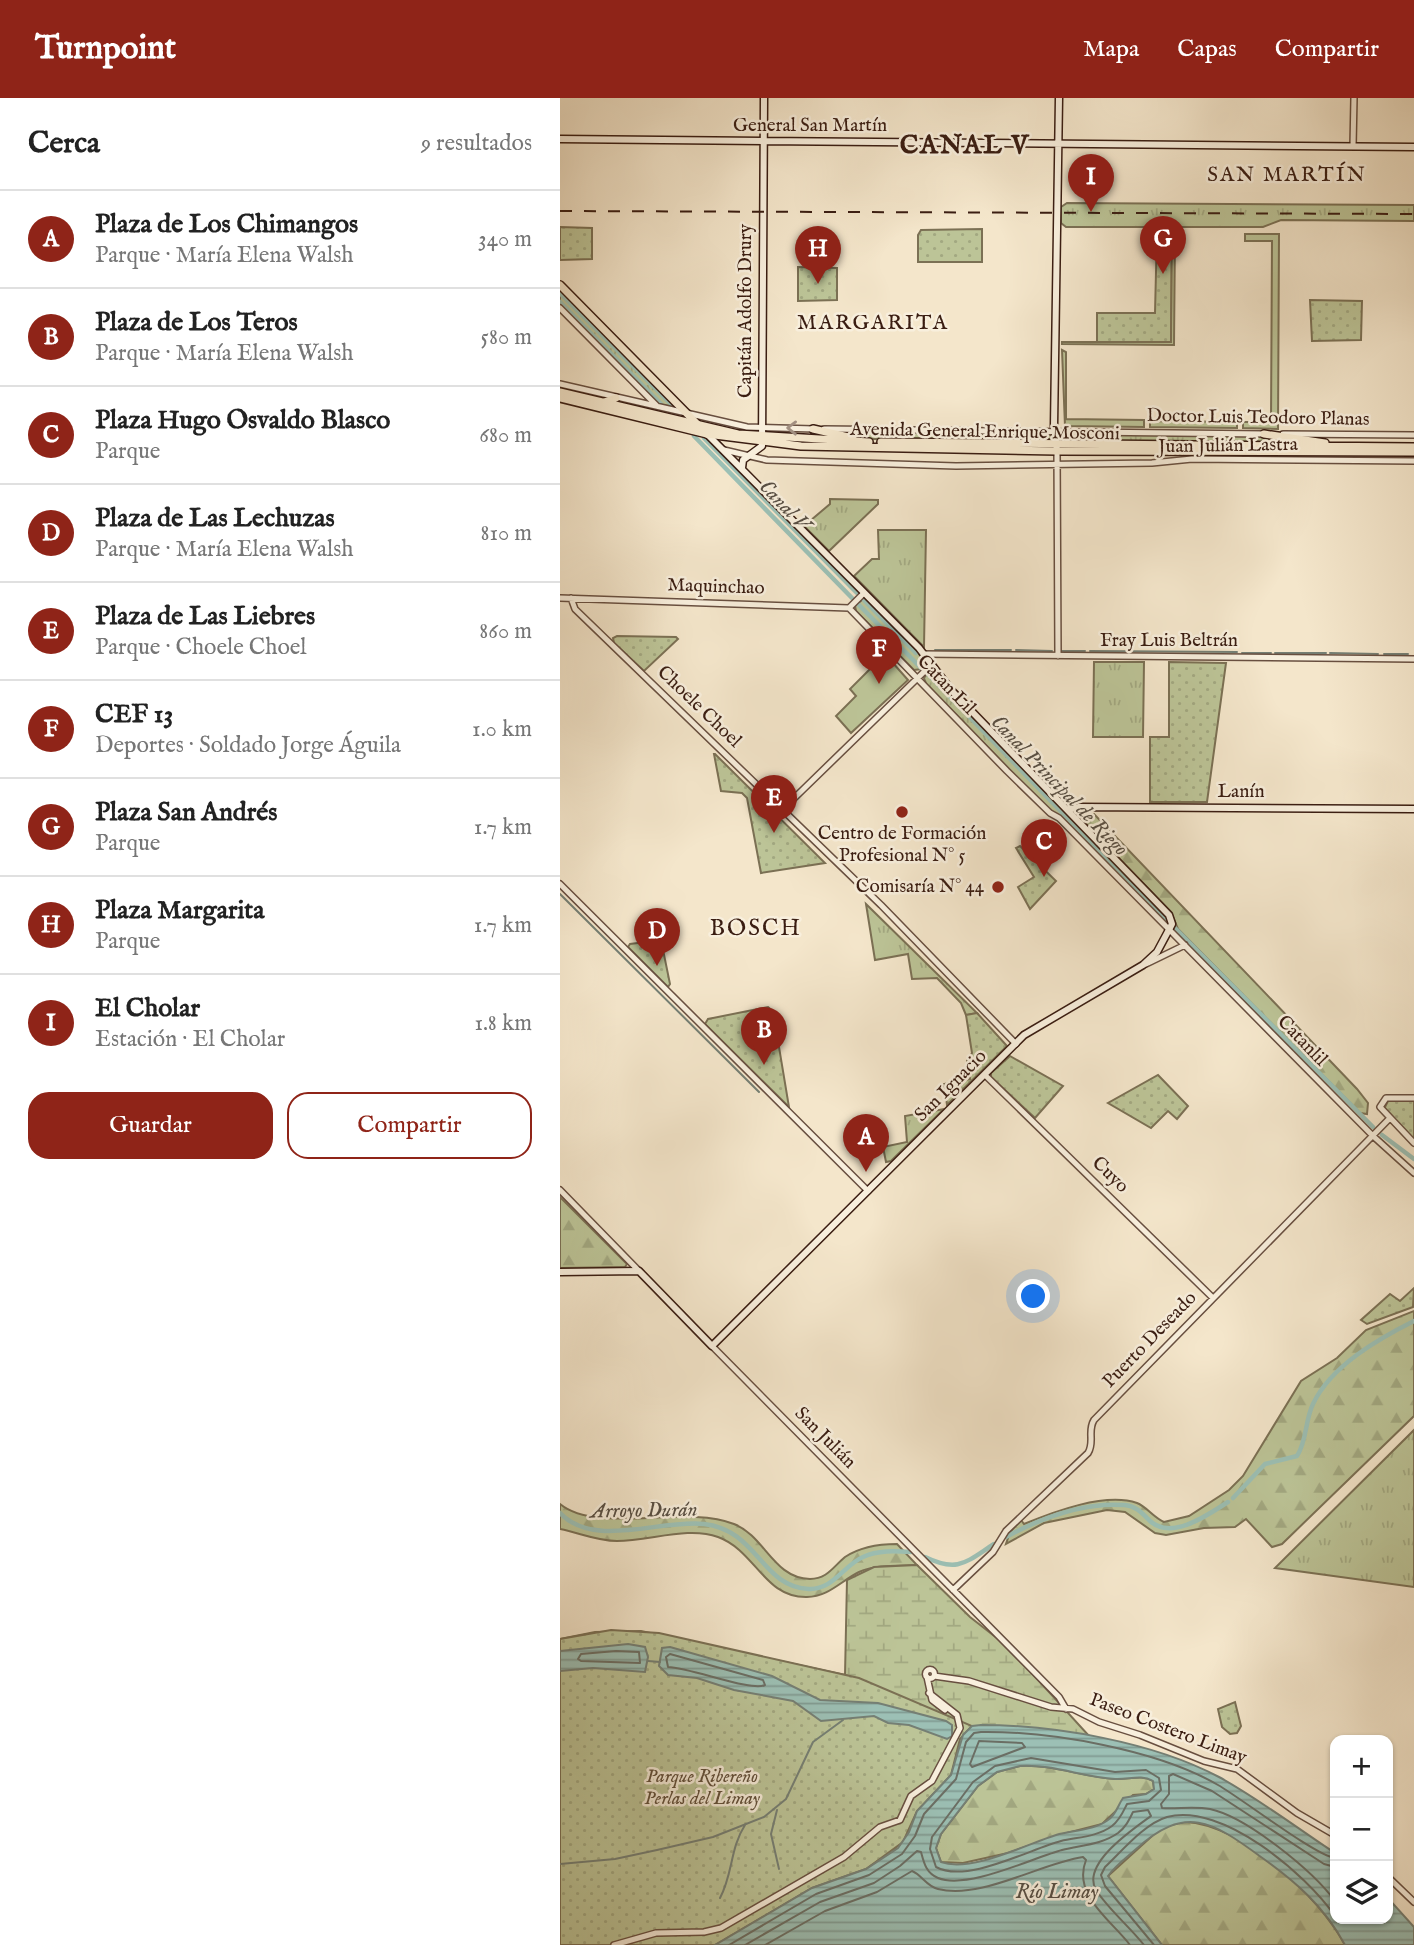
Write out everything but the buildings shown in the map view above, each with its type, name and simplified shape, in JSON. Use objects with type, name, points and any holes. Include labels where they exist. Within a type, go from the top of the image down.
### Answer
[{"type":"main road","name":"Capitán Adolfo Drury","points":[[762,440],[764,98]]},
{"type":"main road","points":[[1057,447],[1059,98]]},
{"type":"main road","name":"General San Martín","points":[[560,139],[1414,147]]},
{"type":"main road","points":[[560,285],[924,654],[951,690],[1171,917],[1170,929]]},
{"type":"main road","name":"Avenida General Enrique Mosconi","points":[[560,392],[762,440],[1057,447],[1347,446],[1414,449]]},
{"type":"main road","name":"Avenida General Enrique Mosconi","points":[[560,398],[707,434],[813,446],[1414,449]]},
{"type":"main road","points":[[601,403],[616,398]]},
{"type":"main road","points":[[813,429],[874,442]]},
{"type":"main road","points":[[1264,434],[1347,446]]},
{"type":"main road","points":[[743,470],[742,462],[760,450],[762,440]]},
{"type":"main road","name":"Lanín","points":[[1068,810],[1077,807],[1414,809]]},
{"type":"main road","name":"San Ignacio","points":[[712,1346],[1016,1044],[1034,1028],[1143,965],[1157,952],[1170,929]]},
{"type":"main road","points":[[560,1272],[639,1271]]},
{"type":"main road","name":"San Julián","points":[[639,1271],[712,1346]]},
{"type":"street","points":[[1353,146],[1354,98]]},
{"type":"street","points":[[560,308],[660,408]]},
{"type":"street","name":"Doctor Luis Teodoro Planas","points":[[560,384],[688,415],[762,428],[1414,435]]},
{"type":"street","points":[[641,404],[646,400],[646,394]]},
{"type":"street","points":[[701,427],[699,419],[705,418]]},
{"type":"street","points":[[1057,447],[1058,656]]},
{"type":"street","name":"Juan Julián Lastra","points":[[724,450],[773,460],[932,465],[1152,463],[1192,459],[1414,461]]},
{"type":"street","points":[[849,608],[864,593]]},
{"type":"street","name":"Maquinchao","points":[[560,598],[849,608]]},
{"type":"street","name":"Choele Choel","points":[[571,598],[575,609],[881,905],[1016,1044]]},
{"type":"street","name":"Catan Lil","points":[[849,608],[1007,771],[1170,929]]},
{"type":"street","name":"Fray Luis Beltrán","points":[[924,654],[1414,659]]},
{"type":"street","points":[[782,810],[931,665]]},
{"type":"street","points":[[560,884],[868,1191]]},
{"type":"street","name":"Catanlil","points":[[1170,929],[1373,1136],[1414,1173]]},
{"type":"street","name":"San Ignacio","points":[[1143,965],[1185,945]]},
{"type":"street","name":"Cuyo","points":[[985,1075],[1213,1298]]},
{"type":"street","points":[[1414,1098],[1388,1098],[1381,1102],[1381,1110],[1414,1143]]},
{"type":"street","name":"Puerto Deseado","points":[[953,1590],[993,1552],[1006,1531],[1088,1453],[1091,1447],[1092,1422],[1389,1119]]},
{"type":"street","name":"San Julián","points":[[560,1190],[639,1271]]},
{"type":"street","name":"San Julián","points":[[712,1346],[1059,1697],[1066,1709]]},
{"type":"street","name":"Paseo Costero Limay","points":[[614,1945],[656,1933],[715,1930],[844,1857],[877,1829],[900,1820],[909,1798],[932,1781],[956,1738],[960,1722],[955,1713],[939,1707],[929,1693],[929,1670],[933,1670],[934,1676],[969,1681],[1051,1707],[1066,1709],[1204,1761],[1237,1769],[1297,1813],[1330,1833]]},
{"type":"street","points":[[1393,1882],[1414,1902]]},
{"type":"green space","points":[[1067,203],[1414,205],[1414,221],[1281,220],[1263,227],[1066,227],[1061,223],[1061,207]]},
{"type":"green space","points":[[560,227],[592,228],[592,259],[560,260]]},
{"type":"green space","points":[[982,229],[982,262],[918,262],[918,235],[921,230]]},
{"type":"green space","points":[[1157,231],[1172,231],[1171,342],[1097,342],[1097,313],[1155,313]]},
{"type":"green space","points":[[1172,233],[1175,233],[1174,345],[1062,344],[1171,342]]},
{"type":"green space","points":[[1245,234],[1279,234],[1278,429],[1243,428],[1243,422],[1271,422],[1272,241],[1245,241]]},
{"type":"green space","points":[[798,267],[837,268],[837,300],[798,301]]},
{"type":"green space","points":[[560,288],[674,407],[658,404],[560,304]]},
{"type":"green space","points":[[1310,300],[1362,301],[1361,340],[1312,341]]},
{"type":"green space","points":[[1062,350],[1066,352],[1066,419],[1144,420],[1144,427],[1065,426]]},
{"type":"green space","points":[[1150,421],[1237,422],[1237,428],[1150,427]]},
{"type":"green space","points":[[825,431],[1050,434],[1053,439],[873,439]]},
{"type":"green space","points":[[1064,434],[1264,436],[1312,442],[1064,441],[1061,437]]},
{"type":"green space","points":[[830,499],[878,500],[878,504],[829,551],[804,526],[830,504]]},
{"type":"green space","points":[[878,530],[926,530],[924,647],[854,576],[872,559],[879,559]]},
{"type":"green space","points":[[864,598],[918,651],[923,662],[922,669],[914,670],[856,611],[855,606]]},
{"type":"green space","points":[[613,638],[678,639],[644,671],[614,643]]},
{"type":"green space","points":[[885,654],[908,680],[851,733],[836,716],[856,696],[850,689]]},
{"type":"green space","points":[[1094,662],[1144,662],[1143,737],[1093,737]]},
{"type":"green space","points":[[1169,662],[1226,663],[1207,802],[1150,802],[1150,737],[1169,737]]},
{"type":"green space","points":[[929,671],[933,672],[1167,915],[1168,922],[1049,810],[926,684],[924,678]]},
{"type":"green space","points":[[714,754],[825,863],[761,873],[747,798],[742,793],[721,791]]},
{"type":"green space","points":[[1083,814],[1094,814],[1357,1089],[1368,1103],[1367,1114],[1360,1113],[1178,929],[1171,912],[1083,821]]},
{"type":"green space","points":[[1020,846],[1056,881],[1030,909],[1018,887],[1034,877],[1016,848]]},
{"type":"green space","points":[[866,904],[977,1013],[966,1015],[961,1003],[937,978],[912,979],[908,954],[875,960]]},
{"type":"green space","points":[[661,940],[670,984],[668,987],[628,947],[630,944]]},
{"type":"green space","points":[[768,1007],[773,1011],[789,1107],[705,1024],[708,1019]]},
{"type":"green space","points":[[977,1013],[1007,1046],[947,1105],[944,1084],[970,1079],[967,1061],[972,1053],[966,1015]]},
{"type":"green space","points":[[1010,1056],[1063,1086],[1035,1118],[991,1077],[991,1073]]},
{"type":"green space","points":[[1158,1075],[1188,1106],[1177,1119],[1168,1111],[1151,1128],[1108,1103]]},
{"type":"green space","points":[[1388,1101],[1414,1101],[1414,1140],[1384,1109]]},
{"type":"green space","points":[[944,1109],[891,1161],[886,1162],[883,1147],[907,1142],[905,1116]]},
{"type":"green space","points":[[560,1197],[627,1264],[625,1267],[560,1268]]},
{"type":"green space","points":[[1414,1288],[1413,1307],[1367,1324],[1361,1320],[1390,1294],[1400,1301]]},
{"type":"green space","points":[[1414,1311],[1414,1416],[1282,1544],[1272,1547],[1246,1519],[1235,1527],[1204,1528],[1166,1535],[1155,1533],[1125,1512],[1107,1510],[1044,1523],[1006,1544],[1010,1532],[1021,1520],[1024,1524],[1064,1509],[1095,1502],[1124,1500],[1137,1503],[1164,1522],[1189,1516],[1229,1490],[1243,1476],[1301,1381],[1337,1358],[1366,1330]]},
{"type":"green space","points":[[1414,1430],[1414,1587],[1275,1568]]},
{"type":"green space","points":[[560,1504],[576,1513],[596,1517],[691,1517],[734,1524],[754,1538],[787,1572],[797,1577],[810,1579],[825,1575],[845,1557],[863,1548],[877,1545],[897,1544],[917,1565],[873,1568],[859,1572],[815,1596],[792,1595],[780,1590],[742,1552],[718,1537],[694,1533],[630,1540],[610,1541],[595,1538],[560,1529]]},
{"type":"green space","name":"Parque Ribereño Perlas del Limay","points":[[917,1565],[970,1617],[1007,1646],[1090,1737],[981,1725],[951,1775],[891,1854],[866,1869],[777,1910],[715,1945],[560,1945],[560,1639],[595,1632],[641,1631],[845,1675],[847,1580],[874,1567]]},
{"type":"green space","name":"Parque Ribereño Perlas del Limay","points":[[611,1630],[659,1633],[859,1678],[972,1726],[960,1739],[951,1775],[917,1811],[903,1842],[866,1869],[812,1888],[715,1945],[560,1945],[560,1639]]},
{"type":"green space","points":[[1235,1702],[1241,1726],[1237,1733],[1230,1734],[1222,1727],[1218,1709]]},
{"type":"green space","points":[[1020,1766],[1044,1767],[1115,1779],[1144,1778],[1153,1781],[1154,1789],[1146,1794],[1133,1795],[1102,1824],[1059,1835],[1008,1853],[963,1863],[941,1862],[936,1848],[941,1834],[978,1786],[997,1772]]},
{"type":"green space","points":[[1185,1822],[1207,1826],[1254,1849],[1277,1866],[1317,1905],[1345,1945],[1162,1945],[1108,1876],[1162,1827]]},
{"type":"water","points":[[628,1644],[645,1647],[648,1657],[645,1672],[593,1668],[560,1671],[560,1651]]},
{"type":"water","points":[[670,1647],[772,1676],[820,1700],[878,1703],[946,1721],[952,1725],[952,1736],[947,1739],[909,1725],[888,1723],[874,1716],[821,1721],[793,1701],[734,1690],[697,1678],[668,1675],[659,1666],[662,1648]]},
{"type":"water","name":"Río Limay","points":[[981,1725],[1071,1732],[1164,1754],[1219,1777],[1330,1850],[1330,1921],[1297,1886],[1244,1844],[1213,1827],[1184,1823],[1169,1827],[1153,1836],[1108,1876],[1162,1945],[715,1945],[812,1888],[866,1869],[898,1848],[909,1832],[917,1811],[951,1775],[963,1735],[972,1726]],"holes":[[[1020,1766],[1056,1769],[1103,1778],[1144,1778],[1153,1781],[1154,1789],[1146,1794],[1123,1798],[1111,1818],[1102,1824],[1056,1835],[983,1861],[968,1864],[941,1862],[936,1848],[941,1834],[978,1786],[997,1772]]]},
{"type":"water","name":"Río Limay","points":[[1393,1904],[1414,1927],[1414,1945],[1345,1945],[1332,1924],[1393,1924]]},
{"type":"waterway","name":"Canal Principal de Riego","points":[[560,293],[672,405]]},
{"type":"waterway","name":"Canal V","points":[[560,302],[661,404]]},
{"type":"waterway","name":"Canal V","points":[[694,436],[852,598]]},
{"type":"waterway","name":"Canal Principal de Riego","points":[[704,438],[857,593]]},
{"type":"waterway","name":"Canal Principal de Riego","points":[[863,599],[916,653]]},
{"type":"waterway","name":"Canal V","points":[[859,605],[922,669]]},
{"type":"waterway","points":[[935,650],[1011,650]]},
{"type":"waterway","points":[[1016,650],[1052,651]]},
{"type":"waterway","points":[[1061,651],[1085,651]]},
{"type":"waterway","points":[[1090,651],[1237,652]]},
{"type":"waterway","points":[[1242,653],[1271,653]]},
{"type":"waterway","points":[[1275,653],[1326,653]]},
{"type":"waterway","points":[[1330,653],[1378,654]]},
{"type":"waterway","points":[[1384,654],[1408,654]]},
{"type":"waterway","name":"Canal Principal de Riego","points":[[927,673],[1168,922]]},
{"type":"waterway","points":[[560,894],[759,1092]]},
{"type":"waterway","name":"Canal Principal de Riego","points":[[1174,927],[1373,1127]]},
{"type":"waterway","name":"Canal Principal de Riego","points":[[1382,1135],[1414,1159]]},
{"type":"waterway","name":"Arroyo Durán","points":[[1233,1498],[1265,1464],[1297,1456],[1303,1444],[1313,1404],[1321,1390],[1343,1366],[1371,1345],[1414,1321]]},
{"type":"waterway","name":"Arroyo Durán","points":[[1006,1537],[1063,1513],[1093,1506],[1132,1507],[1150,1521],[1169,1528],[1190,1524],[1228,1502]]},
{"type":"waterway","name":"Arroyo Durán","points":[[560,1513],[574,1524],[609,1531],[687,1524],[722,1528],[736,1536],[780,1579],[793,1586],[809,1589],[825,1586],[856,1561],[869,1555],[911,1552]]},
{"type":"waterway","name":"Arroyo Durán","points":[[925,1557],[954,1565],[969,1560],[994,1544]]},
{"type":"waterway","points":[[648,1661],[660,1662]]},
{"type":"waterway","points":[[560,1864],[615,1859],[657,1850],[713,1837],[764,1817],[786,1799],[813,1742],[843,1720]]},
{"type":"waterway","points":[[777,1810],[771,1834],[779,1869]]},
{"type":"waterway","points":[[720,1898],[745,1825]]},
{"type":"railway","points":[[560,211],[1414,214]]},
{"type":"place","name":"El Cholar","points":[[1091,212]]},
{"type":"place","name":"Plaza San Andrés","points":[[1163,274]]},
{"type":"place","name":"Plaza Margarita","points":[[818,284]]},
{"type":"place","name":"CEF 13","points":[[879,684]]},
{"type":"place","name":"Centro de Formación Profesional N° 5","points":[[902,812]]},
{"type":"place","name":"Plaza de Las Liebres","points":[[774,833]]},
{"type":"place","name":"Plaza Hugo Osvaldo Blasco","points":[[1044,877]]},
{"type":"place","name":"Comisaría N° 44","points":[[998,887]]},
{"type":"place","name":"Plaza de Las Lechuzas","points":[[657,966]]},
{"type":"place","name":"Plaza de Los Teros","points":[[764,1065]]},
{"type":"place","name":"Plaza de Los Chimangos","points":[[866,1172]]},
{"type":"district","name":"CANAL V","points":[[965,145]]},
{"type":"district","name":"SAN MARTÍN","points":[[1287,175]]},
{"type":"district","name":"MARGARITA","points":[[873,323]]},
{"type":"district","name":"BOSCH","points":[[756,928]]}]
